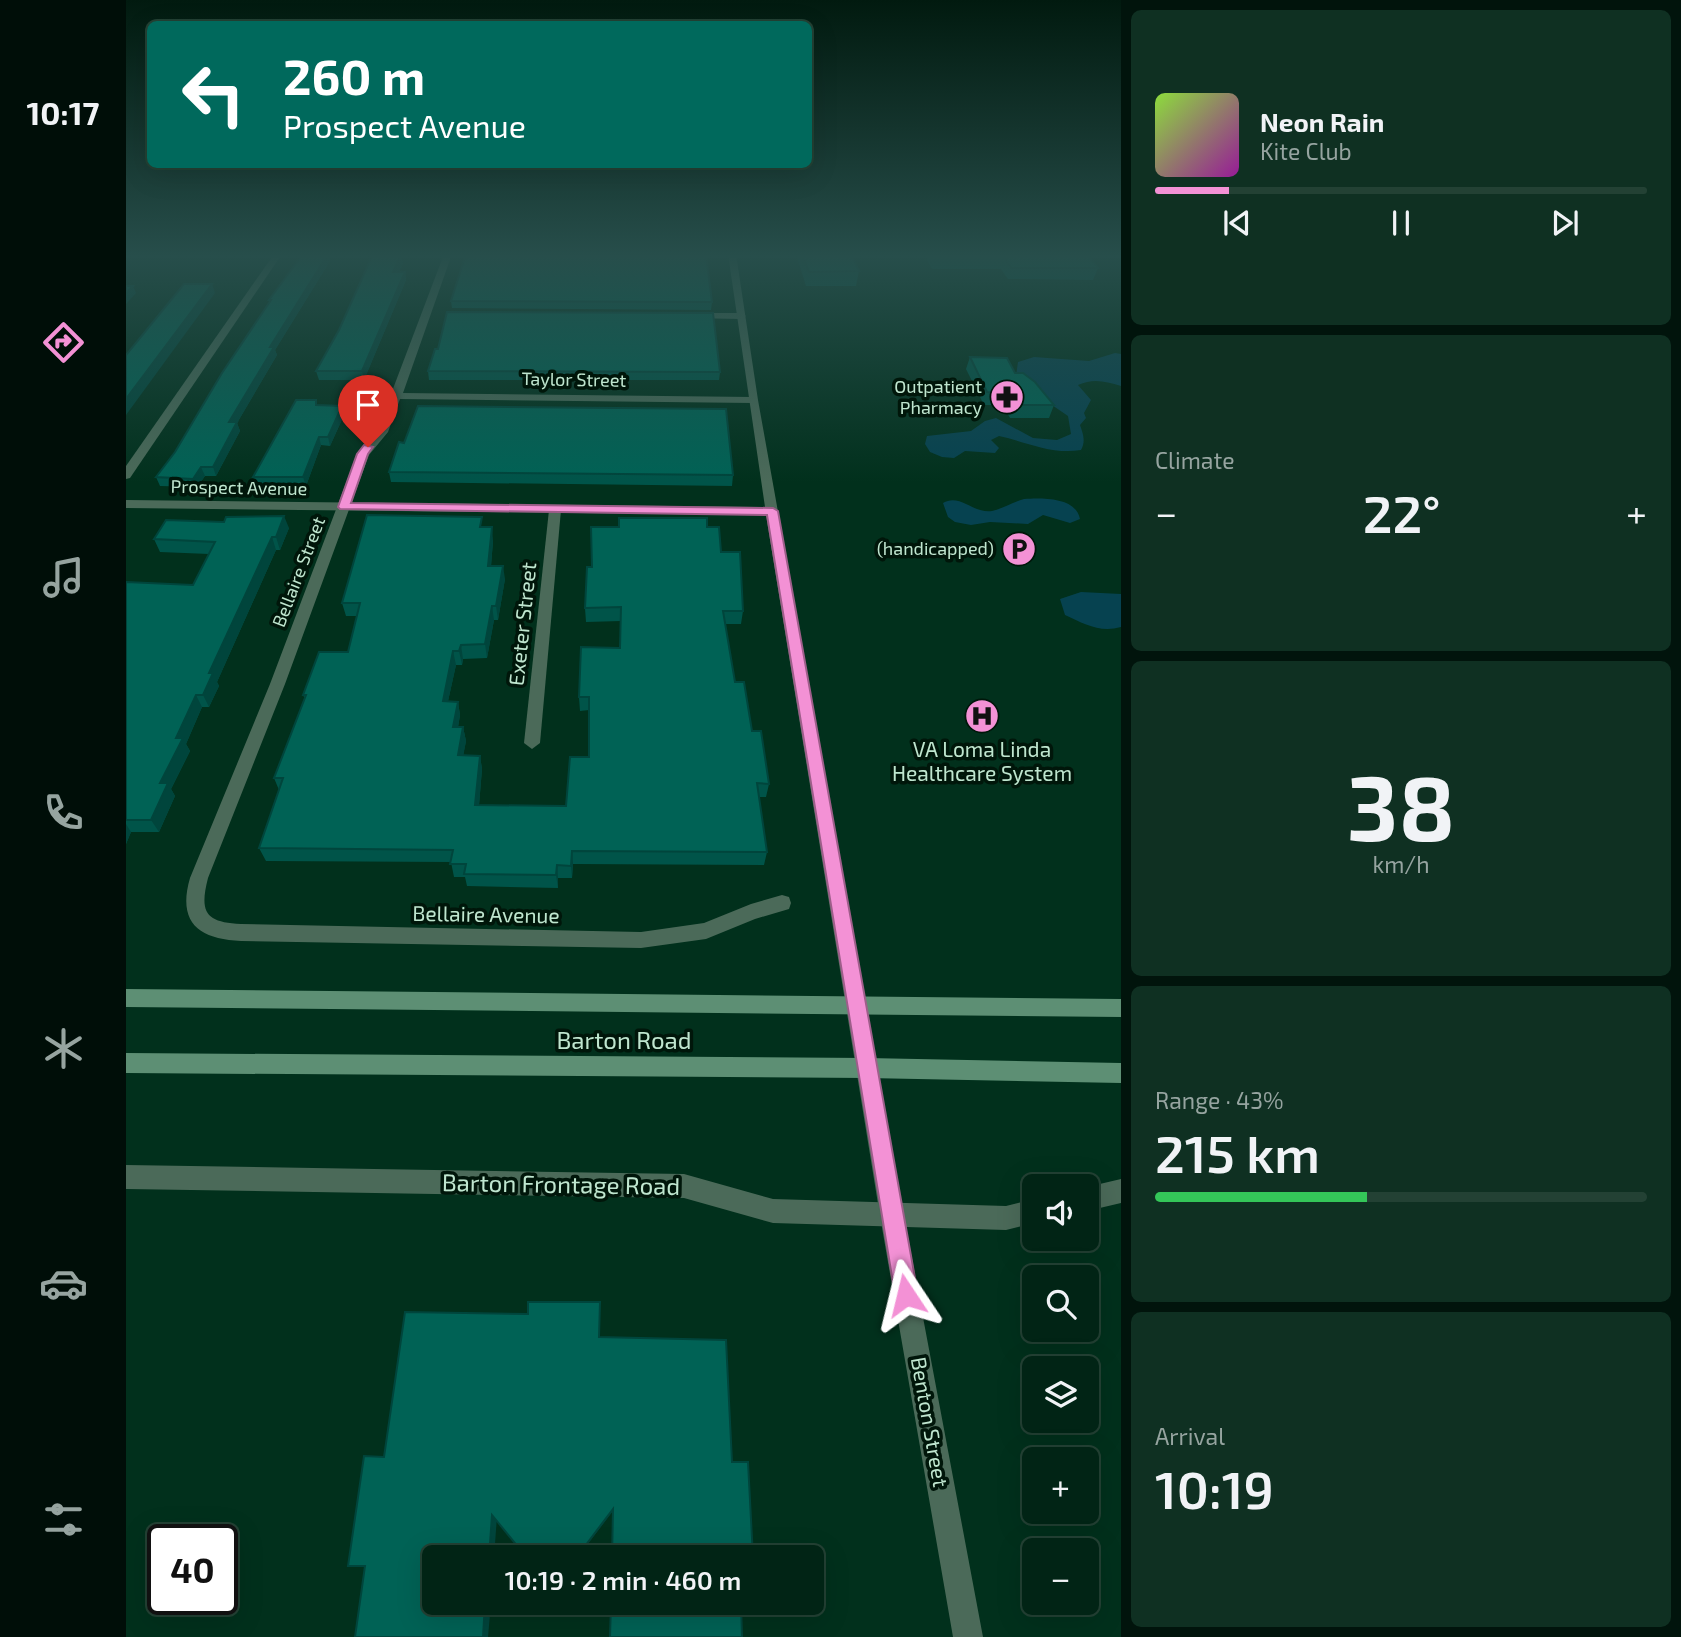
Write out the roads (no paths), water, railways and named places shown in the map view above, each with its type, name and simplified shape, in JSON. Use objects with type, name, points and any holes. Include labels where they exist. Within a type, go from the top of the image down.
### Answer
[{"type":"main road","name":"Barton Road","points":[[126,998],[1121,1008]]},
{"type":"main road","name":"Barton Road","points":[[126,1063],[867,1068],[1121,1073]]},
{"type":"street","points":[[126,475],[225,330]]},
{"type":"street","name":"Bellaire Street","points":[[194,908],[195,891],[363,454],[382,432],[426,330]]},
{"type":"street","name":"Benton Street","points":[[743,330],[892,1216],[968,1637]]},
{"type":"street","name":"Taylor Street","points":[[396,396],[753,400]]},
{"type":"street","name":"Prospect Avenue","points":[[126,504],[773,511]]},
{"type":"street","name":"Exeter Street","points":[[532,743],[555,510]]},
{"type":"street","name":"Bellaire Avenue","points":[[194,908],[200,920],[215,930],[249,933],[641,940],[706,932],[751,912],[782,903]]},
{"type":"street","name":"Barton Frontage Road","points":[[126,1177],[684,1186],[773,1211],[1006,1218],[1022,1214]]},
{"type":"street","points":[[1099,1196],[1121,1191]]},
{"type":"water","points":[[1115,353],[1121,354],[1121,386],[1099,381],[1078,385],[1091,400],[1084,413],[1086,418],[1080,425],[1084,441],[1081,450],[1060,451],[999,436],[991,440],[999,448],[995,453],[965,451],[954,458],[930,452],[925,444],[927,436],[971,431],[985,421],[996,418],[1033,438],[1057,440],[1071,434],[1068,416],[1024,386],[1016,376],[1018,362],[1034,357],[1089,361]]},
{"type":"water","points":[[1024,499],[1057,500],[1072,506],[1080,519],[1070,523],[1043,515],[1028,524],[990,522],[971,525],[955,522],[948,517],[943,503],[955,500],[979,510],[992,511]]},
{"type":"water","points":[[1081,592],[1121,594],[1121,627],[1099,628],[1065,615],[1060,599]]},
{"type":"place","name":"Outpatient Pharmacy","points":[[1007,397]]},
{"type":"place","name":"(handicapped)","points":[[1019,549]]},
{"type":"place","name":"VA Loma Linda Healthcare System","points":[[982,716]]}]
